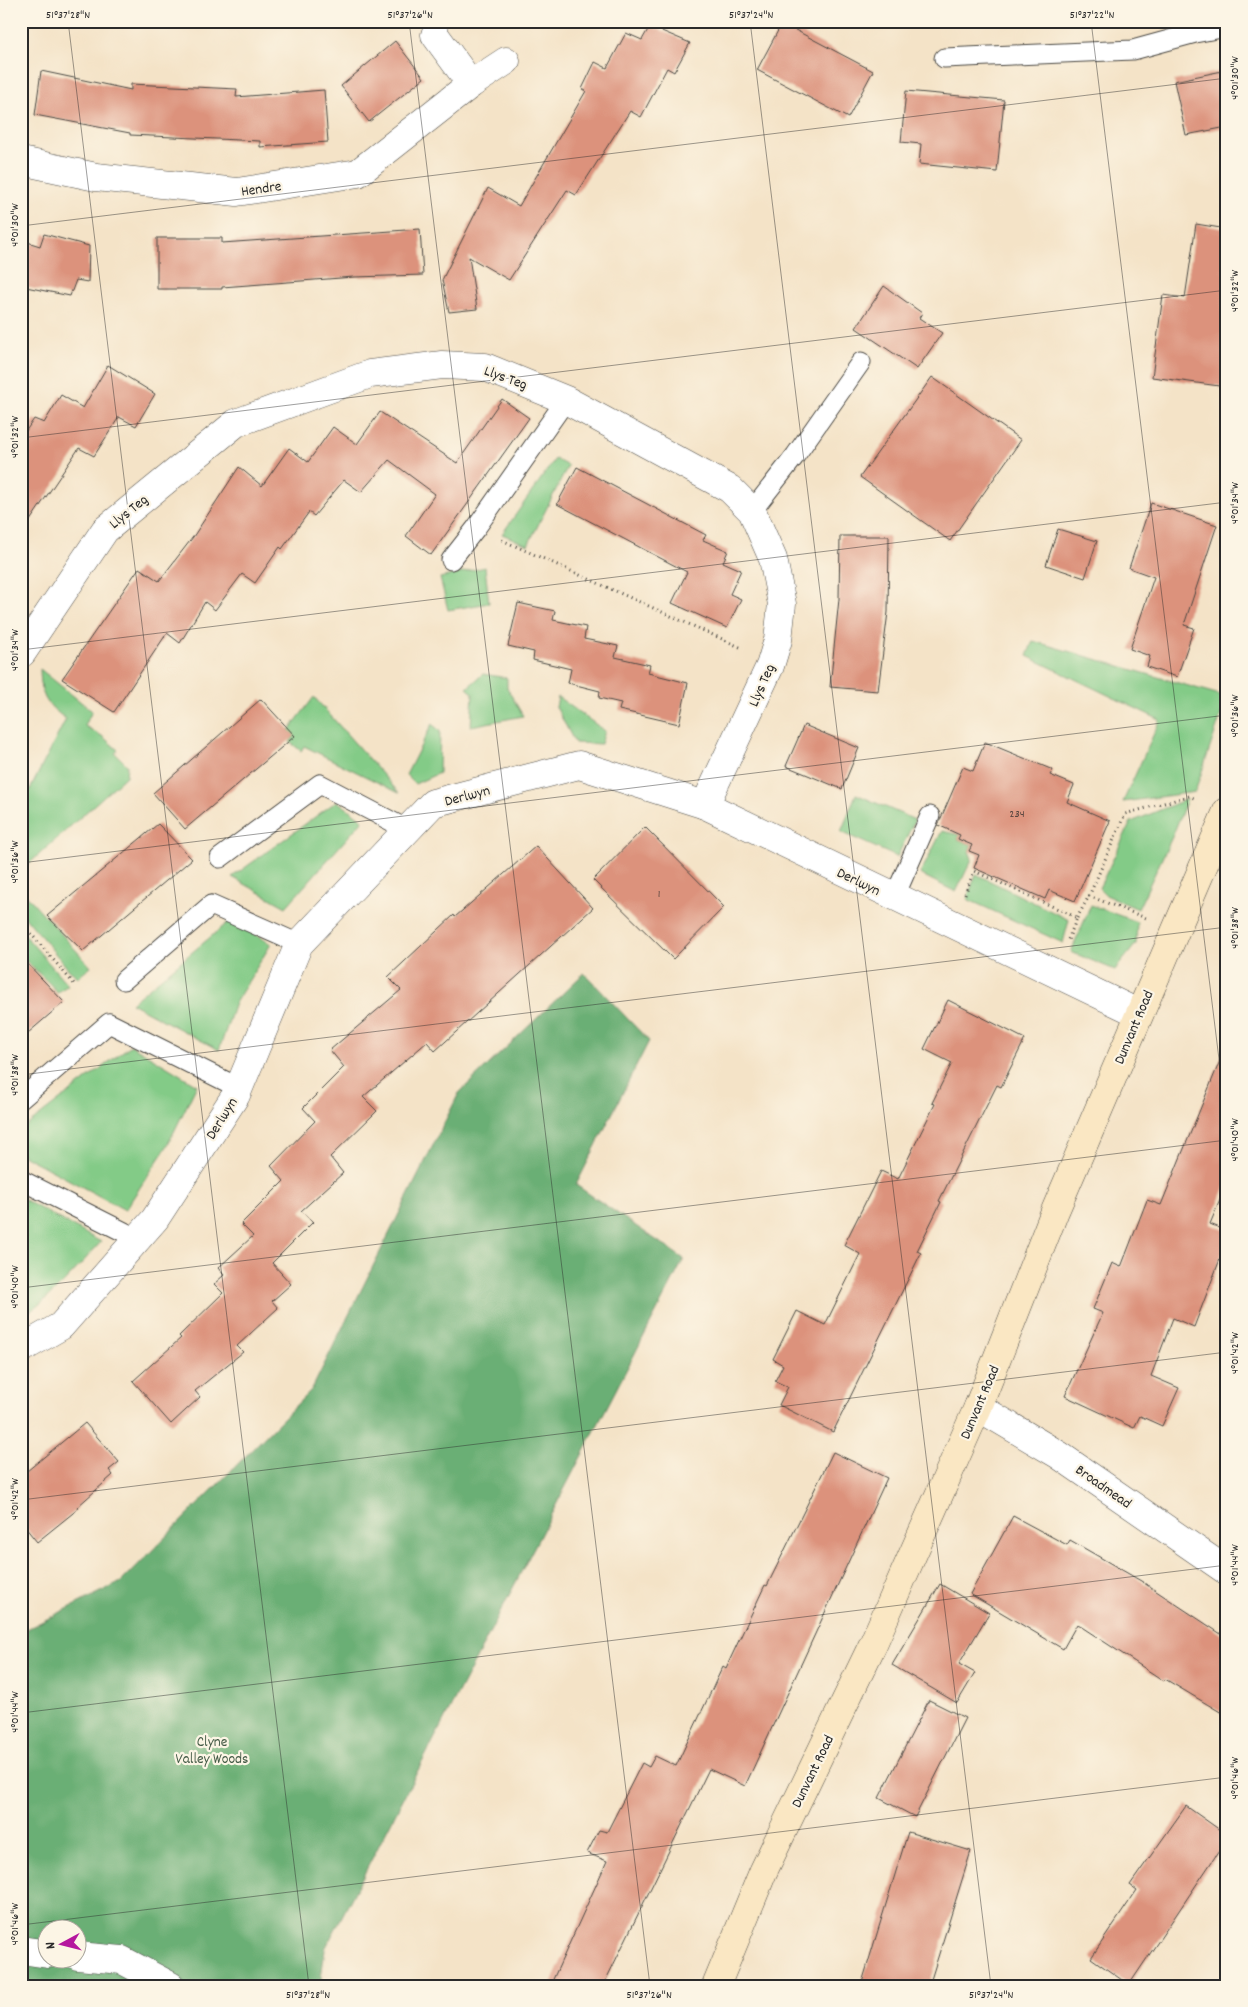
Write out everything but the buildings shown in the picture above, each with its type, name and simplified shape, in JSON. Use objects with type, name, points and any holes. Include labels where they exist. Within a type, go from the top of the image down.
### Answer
[{"type":"main road","name":"Dunvant Road","points":[[716,1986],[763,1872],[873,1644],[978,1407],[1051,1220],[1176,928],[1216,807]]},
{"type":"street","points":[[435,35],[471,84]]},
{"type":"street","name":"Hendre","points":[[21,161],[96,177],[238,192],[358,173],[471,84],[506,60]]},
{"type":"street","name":"Llys Teg","points":[[22,653],[105,530],[236,423],[370,374],[442,365],[485,367],[566,400],[730,489],[752,511],[773,559],[782,604],[778,640],[770,666],[705,805]]},
{"type":"street","name":"Derlwyn","points":[[21,1349],[61,1326],[155,1219],[239,1088],[299,944],[433,803],[579,765],[705,805],[894,898],[1138,1013]]},
{"type":"street","name":"Broadmead","points":[[978,1407],[1059,1455],[1227,1571]]},
{"type":"street","points":[[21,1950],[38,1953]]},
{"type":"street","points":[[88,1957],[122,1960],[171,1986]]},
{"type":"lane","points":[[944,58],[1133,50],[1195,32],[1227,27]]},
{"type":"lane","points":[[752,511],[795,456],[861,362]]},
{"type":"lane","points":[[451,560],[476,528],[566,400]]},
{"type":"lane","points":[[220,858],[320,784],[408,830]]},
{"type":"lane","points":[[894,898],[930,816]]},
{"type":"lane","points":[[124,980],[211,905],[299,944]]},
{"type":"lane","points":[[21,1099],[108,1023],[239,1088]]},
{"type":"lane","points":[[21,1180],[138,1239]]},
{"type":"path","points":[[476,528],[744,649],[770,666]]},
{"type":"path","points":[[1054,973],[1125,814],[1189,796],[1216,807]]},
{"type":"path","points":[[950,923],[974,871],[1077,918]]},
{"type":"path","points":[[1089,896],[1176,928]]},
{"type":"path","points":[[21,922],[75,985]]},
{"type":"green space","points":[[555,459],[568,466],[528,545],[502,534]]},
{"type":"green space","points":[[485,567],[489,603],[448,610],[440,578]]},
{"type":"green space","points":[[1033,641],[1227,697],[1195,792],[1123,802],[1160,720],[1027,656]]},
{"type":"green space","points":[[40,669],[92,711],[85,726],[102,736],[118,750],[115,753],[127,765],[126,776],[21,871],[21,807],[66,719],[45,698],[41,686]]},
{"type":"green space","points":[[483,674],[507,678],[507,688],[523,716],[471,726],[473,693],[467,688]]},
{"type":"green space","points":[[314,697],[399,793],[304,746],[301,751],[290,742],[295,736],[289,730]]},
{"type":"green space","points":[[558,697],[605,731],[601,744],[575,743],[556,707]]},
{"type":"green space","points":[[432,724],[440,731],[439,773],[415,784],[406,775]]},
{"type":"green space","points":[[856,794],[915,820],[897,857],[841,832]]},
{"type":"green space","points":[[1187,799],[1173,835],[1138,909],[1106,895],[1099,888],[1131,822]]},
{"type":"green space","points":[[337,801],[363,820],[286,907],[232,877]]},
{"type":"green space","points":[[942,831],[960,835],[958,839],[972,845],[969,851],[972,859],[956,892],[920,874]]},
{"type":"green space","points":[[976,874],[1069,920],[1063,943],[967,899]]},
{"type":"green space","points":[[21,889],[91,967],[78,977],[69,970],[21,912]]},
{"type":"green space","points":[[1091,905],[1137,922],[1136,944],[1115,970],[1071,952]]},
{"type":"green space","points":[[231,920],[271,944],[235,1003],[219,1050],[131,1003]]},
{"type":"green space","points":[[21,931],[68,985],[57,993],[21,956]]},
{"type":"green space","name":"Clyne Valley Woods","points":[[584,973],[649,1041],[576,1185],[684,1259],[325,1949],[320,1986],[21,1986],[21,1632],[121,1582],[312,1389],[459,1093]]},
{"type":"green space","points":[[131,1045],[197,1085],[166,1148],[125,1210],[21,1154],[21,1130]]},
{"type":"green space","points":[[21,1198],[101,1242],[54,1292],[21,1317]]}]
